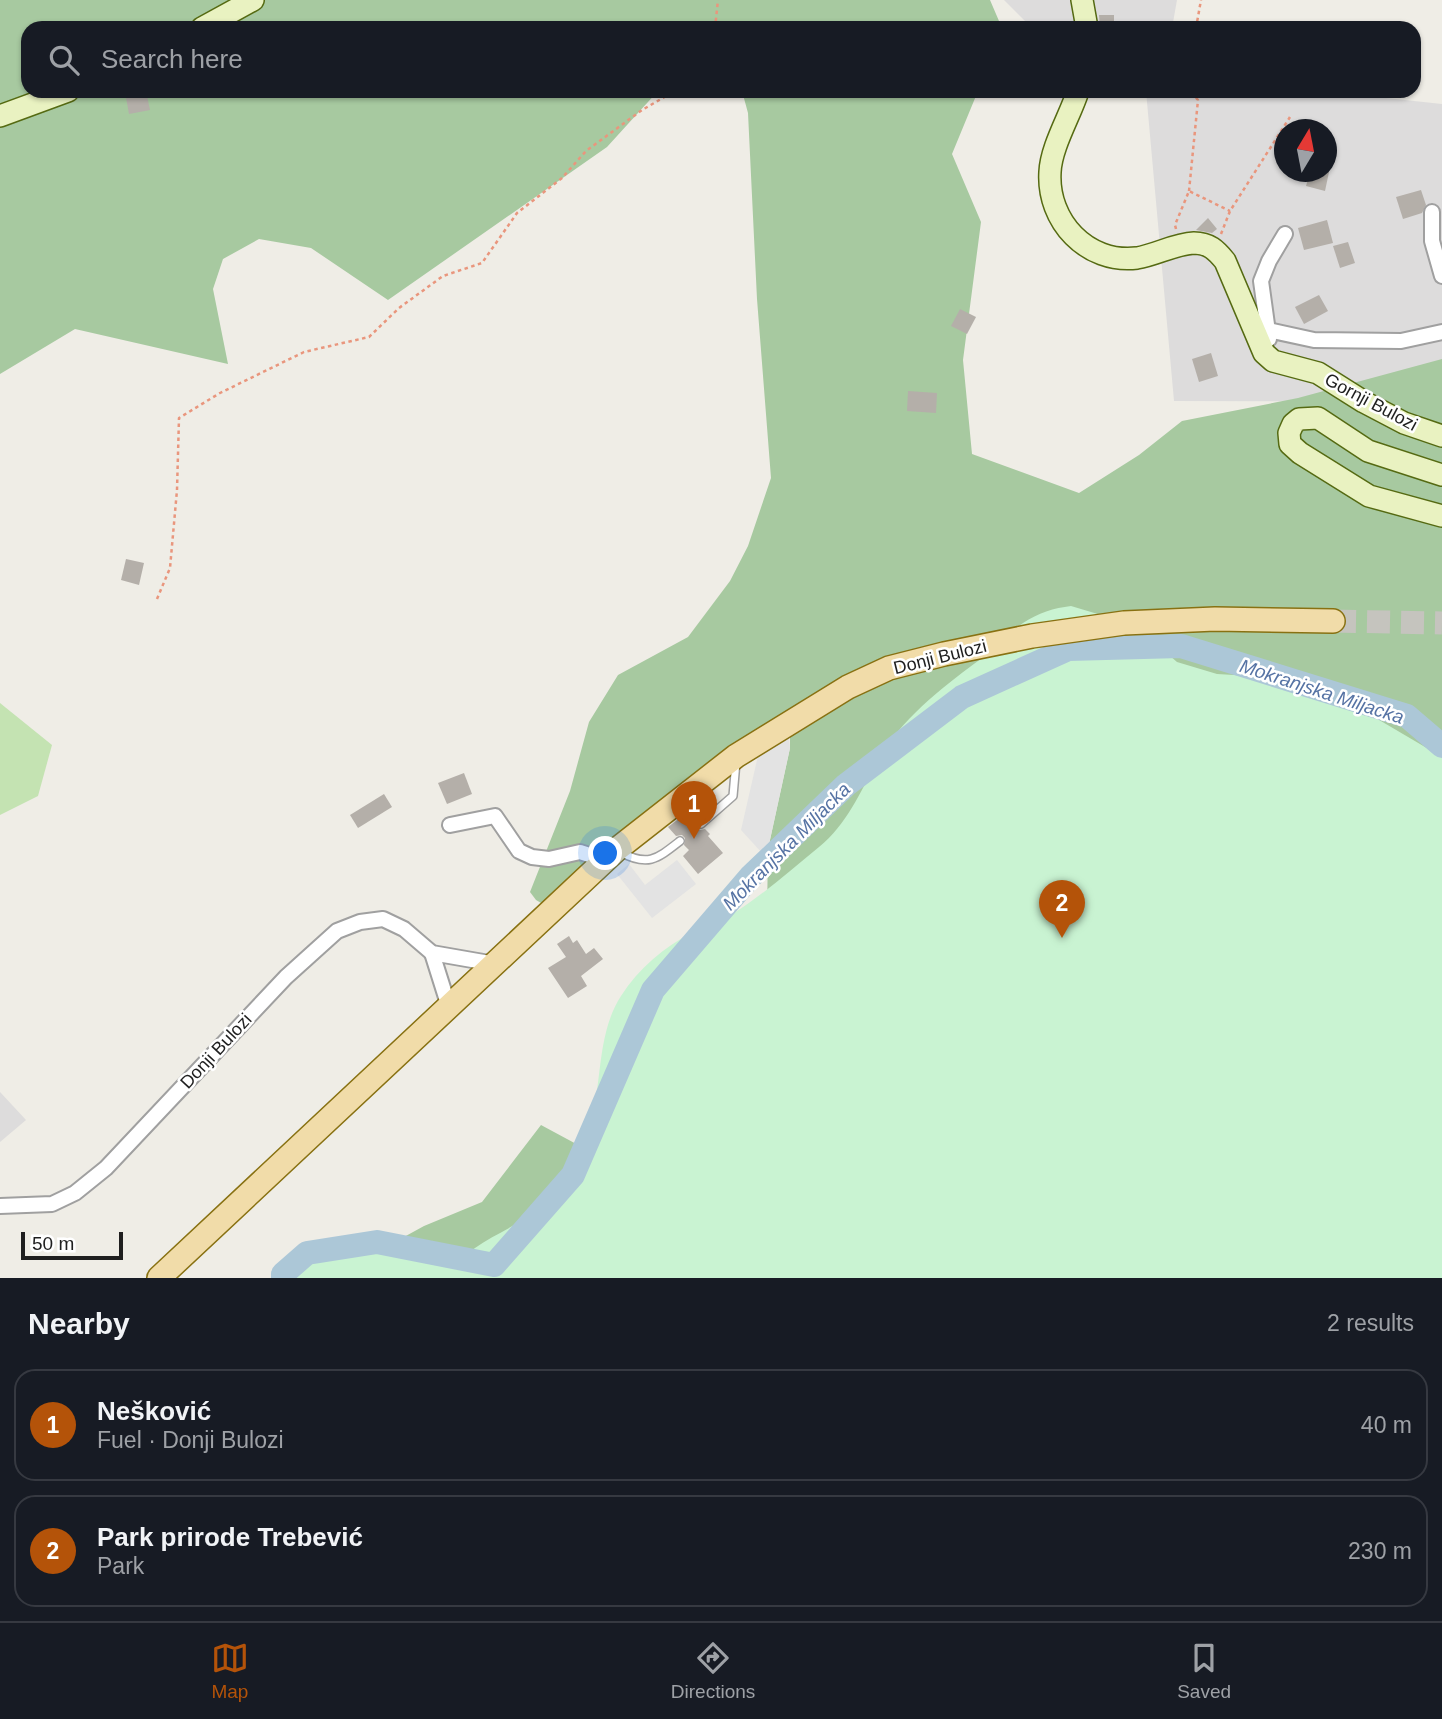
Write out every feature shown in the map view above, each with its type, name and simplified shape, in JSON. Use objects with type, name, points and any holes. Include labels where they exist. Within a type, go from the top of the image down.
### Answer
[{"type":"main road","name":"Donji Bulozi","points":[[159,1278],[610,855],[736,756],[848,687],[889,668],[944,654],[1032,636],[1125,623],[1215,619],[1333,621]]},
{"type":"street","points":[[215,21],[253,0]]},
{"type":"street","points":[[1082,0],[1086,21]]},
{"type":"street","points":[[0,116],[49,98]]},
{"type":"street","points":[[1075,98],[1049,172],[1054,206],[1067,230],[1098,253],[1114,257],[1144,257],[1194,243],[1215,248],[1224,261],[1264,353],[1273,361]]},
{"type":"street","points":[[1432,212],[1432,241],[1442,276]]},
{"type":"street","points":[[1273,361],[1261,281],[1285,234]]},
{"type":"street","points":[[1268,330],[1314,340],[1364,341],[1401,341],[1442,332]]},
{"type":"street","name":"Gornji Bulozi","points":[[1273,361],[1318,373],[1404,423],[1442,436]]},
{"type":"street","points":[[1442,475],[1368,452],[1318,418],[1309,416],[1300,419],[1293,424],[1289,433],[1290,444],[1300,453],[1359,491],[1442,516]]},
{"type":"street","points":[[450,825],[495,816],[519,851],[532,857],[549,859],[580,852],[610,855]]},
{"type":"street","name":"Donji Bulozi","points":[[0,1206],[52,1204],[75,1193],[106,1168],[286,976],[337,931],[359,922],[383,919],[404,929],[432,953]]},
{"type":"street","points":[[449,1007],[432,953],[495,964]]},
{"type":"lane","points":[[701,824],[733,796],[736,756]]},
{"type":"lane","points":[[610,855],[647,861],[660,857],[681,841]]},
{"type":"path","points":[[716,21],[718,0]]},
{"type":"path","points":[[1197,21],[1201,0]]},
{"type":"path","points":[[157,598],[170,568],[177,490],[179,418],[220,393],[304,352],[369,337],[399,308],[443,276],[482,263],[516,213],[562,178],[586,151],[663,98]]},
{"type":"path","points":[[1183,245],[1175,225],[1189,191],[1196,98]]},
{"type":"path","points":[[1215,248],[1230,211],[1290,117]]},
{"type":"path","points":[[1189,191],[1230,211]]},
{"type":"shaded area","points":[[1004,0],[1177,0],[1173,21],[1025,21]]},
{"type":"shaded area","points":[[1147,98],[1386,98],[1442,104],[1442,402],[1174,401]]},
{"type":"shaded area","points":[[788,729],[790,748],[768,849],[762,853],[741,830],[760,747]]},
{"type":"shaded area","points":[[677,860],[696,884],[652,918],[617,874],[629,864],[645,885]]},
{"type":"shaded area","points":[[0,1092],[26,1120],[0,1142]]},
{"type":"green space","points":[[0,0],[990,0],[999,21],[21,21],[21,98],[652,98],[607,147],[388,300],[311,248],[259,239],[223,259],[213,289],[228,364],[75,329],[0,374]]},
{"type":"green space","points":[[744,98],[975,98],[952,154],[981,222],[963,360],[972,454],[1079,493],[1139,455],[1182,421],[1298,398],[1442,359],[1442,1278],[274,1278],[276,1265],[294,1254],[362,1260],[424,1226],[482,1202],[541,1125],[593,1153],[767,914],[768,849],[790,748],[790,737],[718,772],[558,913],[536,900],[530,892],[570,791],[589,722],[618,675],[688,637],[730,581],[748,546],[771,478],[757,299],[748,113]]},
{"type":"green space","points":[[1071,606],[1111,618],[1153,641],[1177,662],[1217,674],[1268,677],[1369,714],[1442,757],[1442,1278],[277,1278],[307,1255],[323,1248],[358,1242],[395,1246],[436,1260],[455,1259],[526,1216],[559,1181],[584,1144],[592,1120],[603,1047],[612,1012],[636,976],[672,944],[729,916],[756,898],[831,836],[851,810],[892,739],[916,712],[942,689],[1023,623],[1046,611]]},
{"type":"green space","points":[[0,703],[52,745],[38,796],[0,815]]},
{"type":"building","points":[[1099,15],[1114,15],[1114,21],[1099,21]]},
{"type":"building","points":[[126,98],[147,98],[150,110],[129,114]]},
{"type":"building","points":[[1307,182],[1327,182],[1325,191],[1306,186]]},
{"type":"building","points":[[1421,190],[1426,205],[1422,213],[1403,219],[1396,197]]},
{"type":"building","points":[[1208,218],[1217,229],[1212,233],[1196,230]]},
{"type":"building","points":[[1327,220],[1333,243],[1304,250],[1298,228]]},
{"type":"building","points":[[1348,242],[1355,263],[1340,268],[1333,246]]},
{"type":"building","points":[[1319,295],[1328,311],[1304,324],[1295,307]]},
{"type":"building","points":[[960,309],[976,317],[967,334],[951,326]]},
{"type":"building","points":[[1211,353],[1218,376],[1199,382],[1192,359]]},
{"type":"building","points":[[908,391],[937,393],[936,413],[907,411]]},
{"type":"building","points":[[126,559],[144,563],[139,585],[121,580]]},
{"type":"building","points":[[464,773],[472,794],[447,804],[438,783]]},
{"type":"building","points":[[384,794],[392,807],[358,828],[350,815]]},
{"type":"building","points":[[689,811],[697,819],[696,827],[705,829],[723,853],[698,874],[683,856],[689,850],[684,845],[685,838],[682,835],[676,836],[668,827]]},
{"type":"building","points":[[569,936],[573,943],[577,940],[586,954],[594,948],[603,959],[581,976],[587,986],[568,998],[548,968],[566,957],[557,944]]},
{"type":"waterway","name":"Mokranjska Miljacka","points":[[283,1278],[283,1274],[307,1253],[377,1242],[494,1265],[573,1175],[653,990],[750,877],[846,785],[962,697],[1068,649],[1181,646],[1407,716],[1442,746]]},
{"type":"tunnel","points":[[1333,621],[1442,623]]},
{"type":"place","name":"Nešković","points":[[694,839]]},
{"type":"place","name":"Park prirode Trebević","points":[[1062,938]]}]
